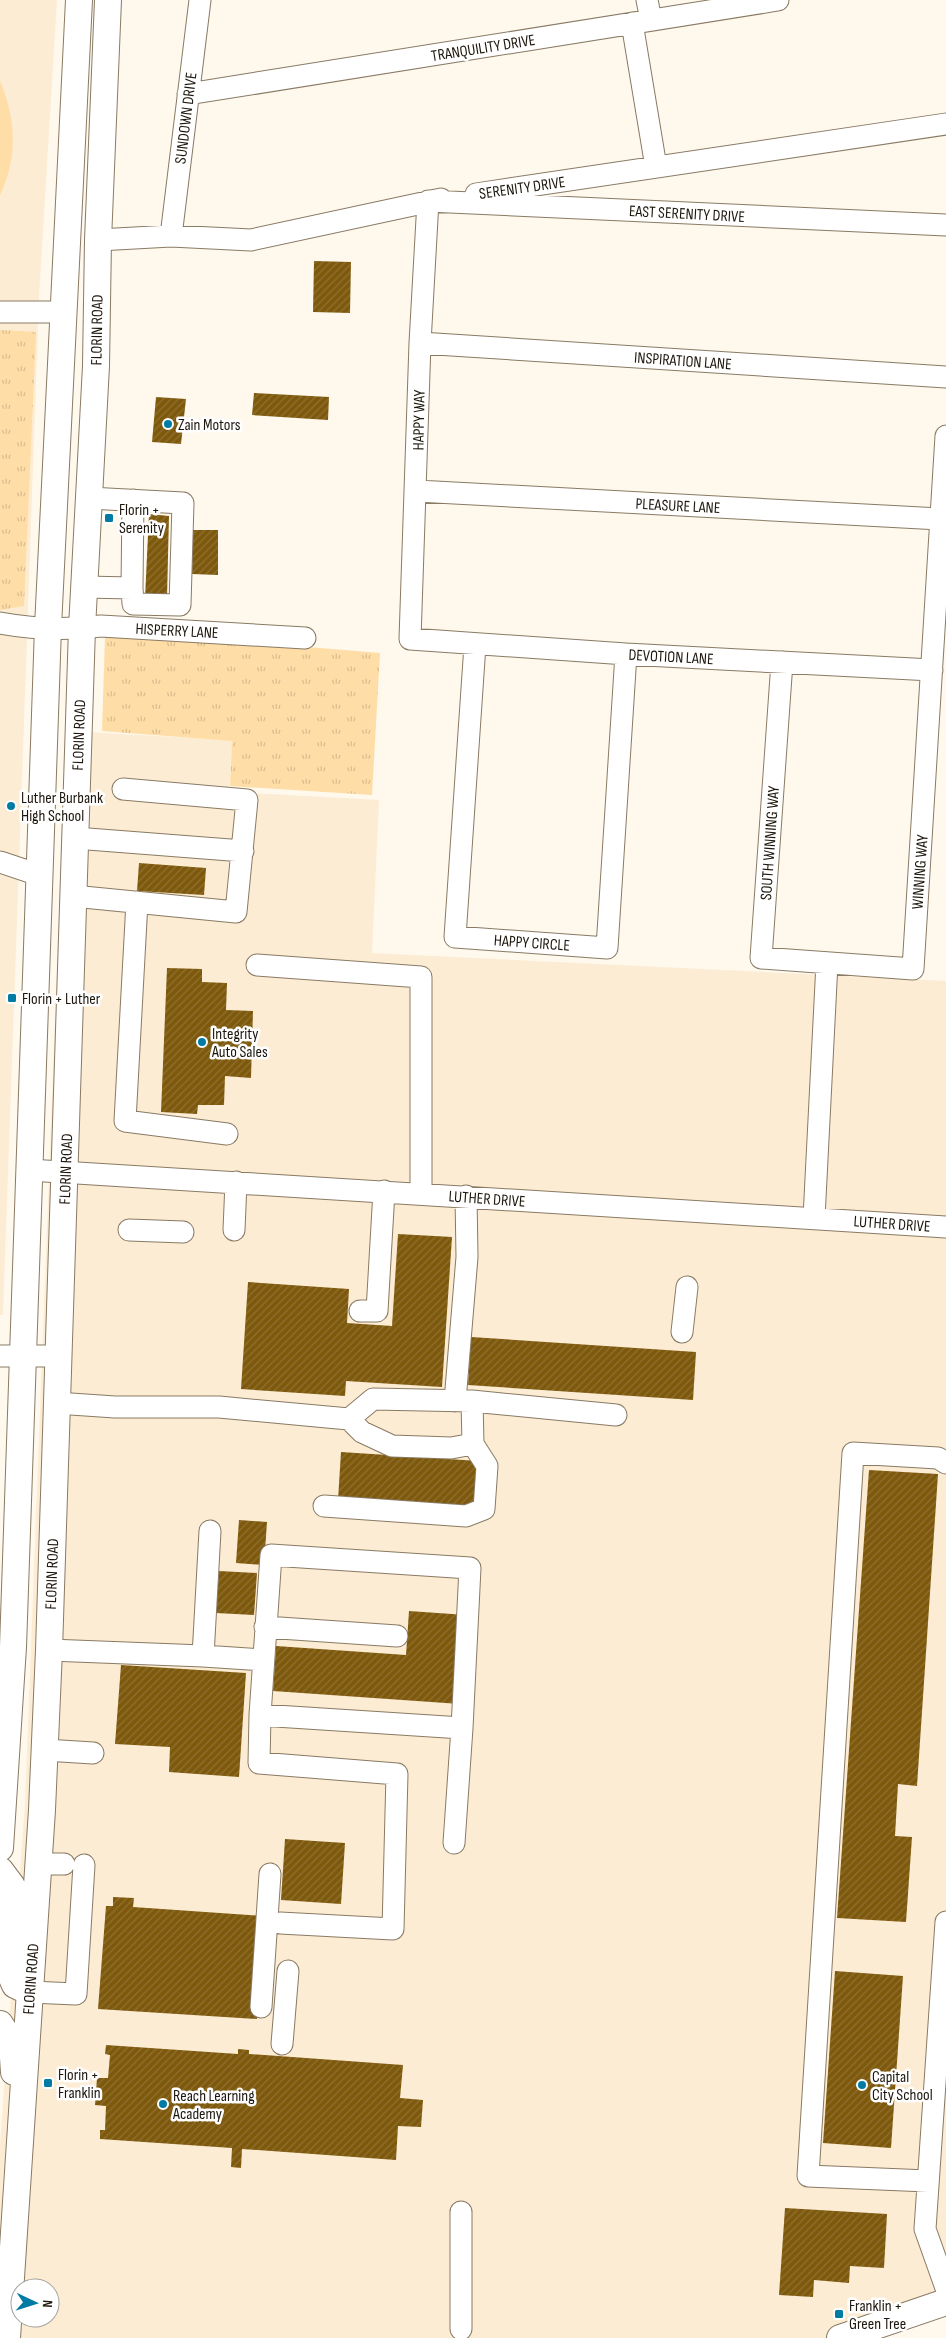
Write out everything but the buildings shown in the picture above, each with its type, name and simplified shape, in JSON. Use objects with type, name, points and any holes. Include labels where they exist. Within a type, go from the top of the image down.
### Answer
[{"type":"main road","name":"FLORIN ROAD","points":[[0,1848],[11,1357],[29,1170],[48,627],[79,0]]},
{"type":"main road","name":"FLORIN ROAD","points":[[7,2338],[45,1750],[82,628],[96,366],[98,240],[108,0]]},
{"type":"main road","points":[[69,202],[98,240]]},
{"type":"main road","points":[[0,1870],[12,1886],[9,1958],[11,1976],[15,1985],[30,1992]]},
{"type":"main road","points":[[0,2024],[12,2043],[19,2152]]},
{"type":"main road","points":[[840,2338],[946,2302]]},
{"type":"street","name":"SUNDOWN DRIVE","points":[[171,236],[200,0]]},
{"type":"street","name":"TRANQUILITY DRIVE","points":[[188,94],[643,14],[778,0]]},
{"type":"street","points":[[643,14],[656,167]]},
{"type":"street","name":"SERENITY DRIVE","points":[[98,240],[171,236],[251,240],[428,201],[946,124]]},
{"type":"street","name":"EAST SERENITY DRIVE","points":[[428,201],[946,225]]},
{"type":"street","name":"HAPPY WAY","points":[[410,639],[417,491],[420,344],[428,201]]},
{"type":"street","points":[[0,312],[64,312]]},
{"type":"street","name":"INSPIRATION LANE","points":[[420,344],[946,377]]},
{"type":"street","name":"WINNING WAY","points":[[827,963],[912,969],[946,436]]},
{"type":"street","name":"PLEASURE LANE","points":[[417,491],[940,519]]},
{"type":"street","points":[[89,498],[133,500],[183,503],[180,605],[133,604],[133,500]]},
{"type":"street","points":[[84,587],[132,588]]},
{"type":"street","name":"HISPERRY LANE","points":[[0,623],[23,627],[82,628],[101,626],[305,638]]},
{"type":"street","name":"DEVOTION LANE","points":[[410,639],[626,654],[932,670]]},
{"type":"street","name":"HAPPY CIRCLE","points":[[475,645],[455,937],[607,948],[626,654]]},
{"type":"street","name":"SOUTH WINNING WAY","points":[[782,662],[761,958],[827,963]]},
{"type":"street","points":[[73,896],[236,912],[247,800],[123,789]]},
{"type":"street","points":[[75,838],[243,851]]},
{"type":"street","points":[[0,862],[39,875]]},
{"type":"street","points":[[137,902],[125,1121],[227,1134]]},
{"type":"street","points":[[814,1218],[827,963]]},
{"type":"street","points":[[257,966],[421,977],[421,1194]]},
{"type":"street","name":"LUTHER DRIVE","points":[[29,1170],[946,1227]]},
{"type":"street","points":[[234,1230],[236,1182]]},
{"type":"street","points":[[360,1311],[377,1311],[384,1191]]},
{"type":"street","points":[[324,1506],[466,1516],[484,1509],[487,1466],[473,1444],[464,1401],[467,1257],[466,1196]]},
{"type":"street","points":[[129,1230],[182,1232]]},
{"type":"street","points":[[682,1332],[687,1287]]},
{"type":"street","points":[[11,1357],[58,1356]]},
{"type":"street","points":[[349,1419],[373,1399],[464,1401],[616,1415]]},
{"type":"street","points":[[56,1403],[115,1407],[219,1407],[349,1419],[362,1432],[392,1446],[450,1448],[473,1444]]},
{"type":"street","points":[[928,2181],[808,2176],[853,1453],[938,1458],[946,1462]]},
{"type":"street","points":[[202,1656],[210,1531]]},
{"type":"street","points":[[280,1923],[393,1929],[397,1774],[259,1763],[263,1660],[271,1555],[470,1568],[454,1843]]},
{"type":"street","points":[[266,1627],[397,1636]]},
{"type":"street","points":[[49,1650],[263,1660]]},
{"type":"street","points":[[260,1715],[462,1728]]},
{"type":"street","points":[[45,1750],[93,1753]]},
{"type":"street","points":[[30,1992],[76,1994],[74,1865],[38,1864]]},
{"type":"street","points":[[261,2007],[270,1874]]},
{"type":"street","points":[[946,1922],[940,2086],[924,2229],[946,2288]]},
{"type":"street","points":[[282,2044],[288,1971]]},
{"type":"street","points":[[460,2212],[461,2330]]},
{"type":"shaded area","name":"Luther Burbank High School","points":[[0,0],[57,0],[39,296],[3,1315],[0,1315]]},
{"type":"shaded area","points":[[66,731],[232,740],[229,792],[379,800],[372,953],[946,981],[946,2312],[873,2338],[0,2338],[0,2145],[25,1804]]},
{"type":"green space","points":[[0,81],[9,110],[13,138],[10,166],[0,195]]},
{"type":"green space","points":[[0,330],[36,332],[24,606],[0,610]]},
{"type":"green space","points":[[126,632],[380,653],[372,795],[230,786],[232,741],[102,731],[105,637]]},
{"type":"place","name":"Zain Motors","points":[[168,424]]},
{"type":"place","name":"Florin + Serenity","points":[[109,518]]},
{"type":"place","name":"Luther Burbank High School","points":[[11,806]]},
{"type":"place","name":"Florin + Luther","points":[[12,998]]},
{"type":"place","name":"Integrity Auto Sales","points":[[202,1042]]},
{"type":"place","name":"Florin + Franklin","points":[[48,2083]]},
{"type":"place","name":"Capital City School","points":[[862,2085]]},
{"type":"place","name":"Reach Learning Academy","points":[[163,2104]]},
{"type":"place","name":"Franklin + Green Tree","points":[[839,2314]]}]
